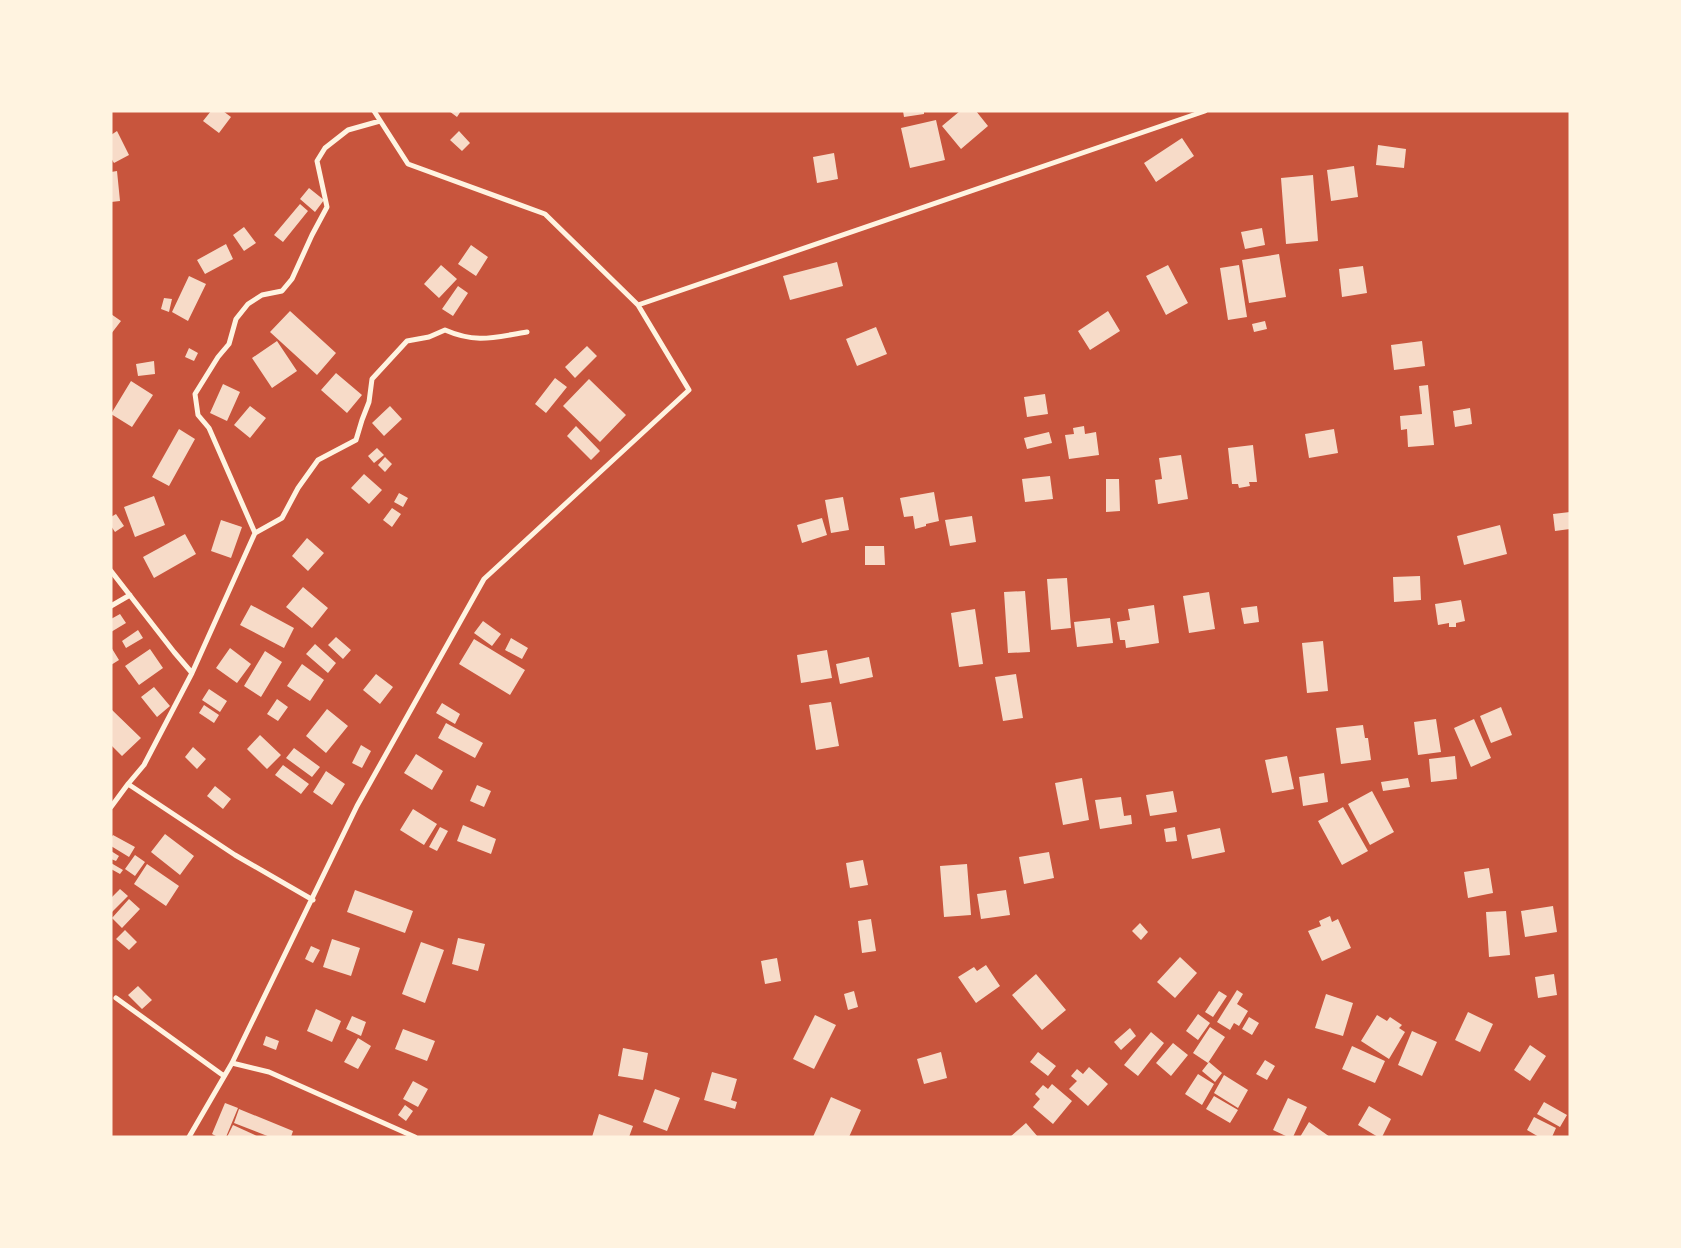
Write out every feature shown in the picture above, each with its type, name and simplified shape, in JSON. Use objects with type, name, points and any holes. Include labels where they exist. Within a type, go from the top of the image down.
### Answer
[{"type":"street","points":[[189,1137],[232,1063],[313,900],[357,806],[484,579],[689,390],[638,305],[545,214],[408,164],[374,111]]},
{"type":"street","points":[[638,305],[1205,111]]},
{"type":"street","points":[[255,533],[209,428],[198,415],[195,394],[228,344],[236,319],[248,304],[262,295],[282,291],[292,279],[312,235],[328,207],[317,161],[325,148],[348,130],[380,121]]},
{"type":"street","points":[[111,807],[144,765],[192,673],[255,533],[282,518],[298,488],[318,460],[356,440],[369,402],[372,379],[393,355],[407,341],[429,337],[445,330],[461,337],[478,340],[527,332]]},
{"type":"street","points":[[111,571],[192,673]]},
{"type":"street","points":[[111,606],[130,595]]},
{"type":"street","points":[[128,784],[235,855],[313,900]]},
{"type":"street","points":[[116,998],[224,1076]]},
{"type":"street","points":[[232,1063],[269,1072],[415,1137]]},
{"type":"building","points":[[211,111],[223,111],[231,117],[219,133],[203,121]]},
{"type":"building","points":[[449,111],[461,111],[457,117]]},
{"type":"building","points":[[903,111],[924,111],[924,114],[904,117]]},
{"type":"building","points":[[960,111],[976,111],[988,126],[961,149],[942,126]]},
{"type":"building","points":[[936,120],[945,160],[910,168],[901,128]]},
{"type":"building","points":[[117,131],[129,155],[114,163],[111,158],[111,135]]},
{"type":"building","points":[[459,131],[470,143],[462,151],[450,140]]},
{"type":"building","points":[[1182,138],[1194,156],[1156,182],[1144,163]]},
{"type":"building","points":[[1378,145],[1406,149],[1404,168],[1376,165]]},
{"type":"building","points":[[834,153],[838,179],[817,183],[813,157]]},
{"type":"building","points":[[1354,166],[1358,197],[1331,201],[1327,170]]},
{"type":"building","points":[[117,171],[120,201],[111,202],[111,172]]},
{"type":"building","points":[[1313,175],[1318,241],[1286,244],[1281,178]]},
{"type":"building","points":[[309,188],[324,200],[315,212],[300,199]]},
{"type":"building","points":[[300,204],[308,211],[283,242],[274,235]]},
{"type":"building","points":[[244,227],[256,243],[244,251],[233,235]]},
{"type":"building","points":[[1262,228],[1265,245],[1245,249],[1241,232]]},
{"type":"building","points":[[226,244],[233,259],[205,274],[197,260]]},
{"type":"building","points":[[471,245],[488,257],[476,276],[458,264]]},
{"type":"building","points":[[1279,254],[1286,297],[1249,303],[1242,260]]},
{"type":"building","points":[[837,262],[843,286],[790,300],[783,276]]},
{"type":"building","points":[[441,265],[457,279],[439,298],[424,284]]},
{"type":"building","points":[[1168,265],[1188,303],[1166,315],[1146,276]]},
{"type":"building","points":[[1239,265],[1247,317],[1228,320],[1220,268]]},
{"type":"building","points":[[1363,266],[1367,293],[1342,297],[1339,269]]},
{"type":"building","points":[[189,276],[206,284],[188,321],[172,312]]},
{"type":"building","points":[[458,286],[468,293],[453,316],[442,309]]},
{"type":"building","points":[[164,298],[172,299],[169,312],[161,309]]},
{"type":"building","points":[[290,311],[336,353],[317,375],[270,332]]},
{"type":"building","points":[[1108,311],[1120,331],[1090,350],[1078,331]]},
{"type":"building","points":[[111,314],[121,321],[111,334]]},
{"type":"building","points":[[1265,321],[1267,329],[1254,332],[1252,324]]},
{"type":"building","points":[[876,327],[887,354],[857,366],[846,339]]},
{"type":"building","points":[[277,341],[297,371],[272,388],[252,358]]},
{"type":"building","points":[[1422,341],[1425,366],[1394,370],[1391,345]]},
{"type":"building","points":[[587,346],[597,356],[575,378],[565,367]]},
{"type":"building","points":[[189,348],[198,353],[194,361],[185,357]]},
{"type":"building","points":[[154,361],[155,374],[138,376],[136,364]]},
{"type":"building","points":[[336,373],[362,395],[347,413],[321,390]]},
{"type":"building","points":[[555,378],[567,387],[546,413],[535,404]]},
{"type":"building","points":[[589,379],[626,415],[600,442],[563,406]]},
{"type":"building","points":[[131,381],[153,395],[132,427],[111,414]]},
{"type":"building","points":[[223,384],[240,392],[227,421],[210,413]]},
{"type":"building","points":[[1428,385],[1434,445],[1408,447],[1407,429],[1401,430],[1400,416],[1422,414],[1419,386]]},
{"type":"building","points":[[1045,394],[1048,414],[1027,417],[1024,397]]},
{"type":"building","points":[[250,406],[266,418],[250,438],[234,425]]},
{"type":"building","points":[[390,406],[402,419],[384,436],[372,423]]},
{"type":"building","points":[[1470,408],[1472,424],[1455,427],[1453,411]]},
{"type":"building","points":[[576,426],[600,451],[591,460],[567,436]]},
{"type":"building","points":[[1084,426],[1085,434],[1096,432],[1099,455],[1069,459],[1065,435],[1074,434],[1073,428]]},
{"type":"building","points":[[179,429],[195,439],[169,486],[152,477]]},
{"type":"building","points":[[1334,429],[1338,453],[1309,458],[1305,434]]},
{"type":"building","points":[[1049,432],[1052,443],[1027,449],[1024,438]]},
{"type":"building","points":[[1253,445],[1257,482],[1249,482],[1250,486],[1239,488],[1238,484],[1232,484],[1228,448]]},
{"type":"building","points":[[377,448],[384,455],[374,463],[368,456]]},
{"type":"building","points":[[1181,455],[1188,499],[1158,504],[1155,480],[1162,479],[1159,458]]},
{"type":"building","points":[[385,457],[392,464],[385,472],[378,465]]},
{"type":"building","points":[[364,474],[382,490],[369,504],[351,488]]},
{"type":"building","points":[[1050,476],[1053,499],[1025,502],[1022,479]]},
{"type":"building","points":[[1106,479],[1119,479],[1120,511],[1106,512]]},
{"type":"building","points":[[934,492],[939,521],[915,529],[913,516],[904,517],[900,498]]},
{"type":"building","points":[[399,493],[408,498],[403,507],[394,502]]},
{"type":"building","points":[[154,496],[165,525],[135,537],[124,507]]},
{"type":"building","points":[[843,497],[849,530],[831,533],[825,500]]},
{"type":"building","points":[[392,508],[401,514],[392,527],[383,520]]},
{"type":"building","points":[[1570,512],[1570,529],[1555,531],[1553,514]]},
{"type":"building","points":[[116,514],[124,526],[115,532],[111,526],[111,517]]},
{"type":"building","points":[[972,516],[976,542],[950,546],[945,520]]},
{"type":"building","points":[[822,518],[827,535],[802,543],[797,525]]},
{"type":"building","points":[[221,520],[242,527],[231,558],[211,551]]},
{"type":"building","points":[[1500,525],[1507,554],[1464,565],[1457,536]]},
{"type":"building","points":[[185,534],[196,554],[154,578],[143,557]]},
{"type":"building","points":[[307,538],[324,553],[308,571],[292,556]]},
{"type":"building","points":[[865,546],[884,546],[885,565],[865,565]]},
{"type":"building","points":[[1420,576],[1421,600],[1394,602],[1393,577]]},
{"type":"building","points":[[1067,578],[1071,628],[1051,630],[1047,579]]},
{"type":"building","points":[[303,587],[328,608],[312,628],[286,607]]},
{"type":"building","points":[[1025,591],[1030,652],[1008,653],[1004,592]]},
{"type":"building","points":[[1209,592],[1215,629],[1189,633],[1183,596]]},
{"type":"building","points":[[1461,600],[1465,621],[1456,623],[1456,627],[1449,627],[1449,623],[1438,625],[1435,604]]},
{"type":"building","points":[[251,605],[294,628],[284,648],[240,625]]},
{"type":"building","points":[[1154,605],[1159,643],[1126,648],[1125,640],[1120,640],[1117,622],[1130,620],[1128,609]]},
{"type":"building","points":[[1257,606],[1259,622],[1244,624],[1241,608]]},
{"type":"building","points":[[975,609],[983,664],[959,667],[951,613]]},
{"type":"building","points":[[120,614],[126,623],[111,632],[111,619]]},
{"type":"building","points":[[1110,618],[1113,643],[1077,647],[1074,622]]},
{"type":"building","points":[[483,621],[501,634],[492,646],[474,633]]},
{"type":"building","points":[[138,630],[143,638],[126,648],[122,641]]},
{"type":"building","points":[[336,637],[351,650],[343,659],[328,645]]},
{"type":"building","points":[[511,638],[528,648],[522,659],[505,650]]},
{"type":"building","points":[[474,639],[525,670],[510,695],[459,664]]},
{"type":"building","points":[[1323,641],[1328,691],[1307,693],[1302,643]]},
{"type":"building","points":[[315,644],[336,663],[328,673],[306,654]]},
{"type":"building","points":[[111,647],[119,660],[111,665]]},
{"type":"building","points":[[230,648],[251,664],[237,683],[216,668]]},
{"type":"building","points":[[150,649],[163,668],[139,685],[125,666]]},
{"type":"building","points":[[827,650],[832,678],[801,683],[797,655]]},
{"type":"building","points":[[265,651],[282,662],[261,697],[244,686]]},
{"type":"building","points":[[869,657],[873,677],[840,684],[836,664]]},
{"type":"building","points":[[302,664],[324,680],[310,701],[287,686]]},
{"type":"building","points":[[376,674],[393,687],[380,704],[363,690]]},
{"type":"building","points":[[1016,674],[1023,718],[1003,721],[995,677]]},
{"type":"building","points":[[154,687],[170,706],[157,717],[141,697]]},
{"type":"building","points":[[209,689],[227,701],[220,712],[202,700]]},
{"type":"building","points":[[277,699],[288,707],[278,721],[267,714]]},
{"type":"building","points":[[831,702],[839,746],[816,750],[809,705]]},
{"type":"building","points":[[442,703],[460,714],[455,724],[436,713]]},
{"type":"building","points":[[204,705],[219,715],[214,723],[199,713]]},
{"type":"building","points":[[1501,707],[1512,735],[1491,743],[1480,716]]},
{"type":"building","points":[[111,709],[141,738],[122,756],[111,745]]},
{"type":"building","points":[[327,709],[348,726],[326,753],[306,736]]},
{"type":"building","points":[[1436,719],[1441,752],[1418,755],[1414,722]]},
{"type":"building","points":[[1474,719],[1491,758],[1471,767],[1454,728]]},
{"type":"building","points":[[446,723],[483,743],[475,758],[438,738]]},
{"type":"building","points":[[1363,725],[1365,738],[1368,738],[1371,760],[1341,764],[1336,728]]},
{"type":"building","points":[[260,735],[281,755],[267,769],[247,749]]},
{"type":"building","points":[[361,745],[371,751],[362,768],[352,763]]},
{"type":"building","points":[[193,747],[206,759],[197,769],[185,757]]},
{"type":"building","points":[[294,748],[320,767],[312,777],[286,758]]},
{"type":"building","points":[[416,754],[443,771],[432,790],[404,773]]},
{"type":"building","points":[[1287,756],[1294,789],[1272,793],[1265,760]]},
{"type":"building","points":[[1455,756],[1457,779],[1431,782],[1429,759]]},
{"type":"building","points":[[283,765],[309,784],[301,794],[275,775]]},
{"type":"building","points":[[326,771],[345,784],[332,805],[313,792]]},
{"type":"building","points":[[1324,773],[1328,802],[1303,806],[1299,777]]},
{"type":"building","points":[[1082,778],[1089,820],[1063,825],[1055,783]]},
{"type":"building","points":[[1408,778],[1410,787],[1383,791],[1381,782]]},
{"type":"building","points":[[477,785],[491,791],[484,807],[470,801]]},
{"type":"building","points":[[215,786],[231,799],[223,809],[207,796]]},
{"type":"building","points":[[1173,791],[1177,812],[1150,816],[1146,795]]},
{"type":"building","points":[[1372,791],[1394,832],[1370,845],[1348,804]]},
{"type":"building","points":[[1121,797],[1124,816],[1131,815],[1132,824],[1100,829],[1095,800]]},
{"type":"building","points":[[1343,807],[1368,851],[1342,865],[1318,821]]},
{"type":"building","points":[[413,809],[437,824],[424,845],[400,830]]},
{"type":"building","points":[[463,825],[496,839],[491,854],[457,841]]},
{"type":"building","points":[[440,827],[448,831],[437,851],[429,847]]},
{"type":"building","points":[[1175,827],[1177,841],[1166,842],[1164,829]]},
{"type":"building","points":[[1220,828],[1225,852],[1192,859],[1187,835]]},
{"type":"building","points":[[165,834],[194,856],[180,875],[151,852]]},
{"type":"building","points":[[113,835],[135,847],[129,857],[111,846]]},
{"type":"building","points":[[111,851],[119,856],[116,861],[111,859]]},
{"type":"building","points":[[1049,852],[1054,878],[1024,884],[1019,857]]},
{"type":"building","points":[[135,855],[145,862],[135,876],[125,869]]},
{"type":"building","points":[[863,860],[868,885],[850,888],[846,863]]},
{"type":"building","points":[[111,863],[123,870],[120,874],[111,869]]},
{"type":"building","points":[[147,864],[179,886],[166,906],[134,884]]},
{"type":"building","points":[[967,864],[971,915],[944,917],[940,866]]},
{"type":"building","points":[[1489,868],[1493,893],[1468,898],[1464,872]]},
{"type":"building","points":[[120,889],[128,896],[111,913],[111,898]]},
{"type":"building","points":[[355,890],[413,911],[405,933],[347,912]]},
{"type":"building","points":[[1006,890],[1010,915],[981,919],[977,894]]},
{"type":"building","points":[[129,899],[140,909],[122,928],[112,918]]},
{"type":"building","points":[[1553,906],[1557,932],[1525,937],[1521,911]]},
{"type":"building","points":[[1506,911],[1510,955],[1489,957],[1486,912]]},
{"type":"building","points":[[1330,916],[1332,922],[1338,919],[1351,948],[1322,961],[1308,931],[1321,926],[1319,921]]},
{"type":"building","points":[[871,919],[876,951],[862,953],[858,921]]},
{"type":"building","points":[[1140,923],[1148,932],[1141,940],[1132,931]]},
{"type":"building","points":[[125,930],[137,942],[129,950],[116,939]]},
{"type":"building","points":[[458,938],[485,944],[478,971],[452,964]]},
{"type":"building","points":[[332,939],[360,948],[351,976],[323,967]]},
{"type":"building","points":[[421,942],[444,950],[425,1003],[402,994]]},
{"type":"building","points":[[311,946],[320,950],[313,963],[305,959]]},
{"type":"building","points":[[1180,957],[1197,973],[1175,998],[1157,982]]},
{"type":"building","points":[[777,958],[781,981],[765,984],[761,961]]},
{"type":"building","points":[[986,965],[1000,986],[976,1003],[958,977],[974,967],[977,971]]},
{"type":"building","points":[[1036,974],[1066,1010],[1042,1030],[1012,995]]},
{"type":"building","points":[[1554,974],[1557,995],[1538,998],[1535,977]]},
{"type":"building","points":[[138,986],[152,1000],[142,1009],[128,995]]},
{"type":"building","points":[[1237,990],[1243,994],[1237,1004],[1248,1011],[1239,1026],[1234,1023],[1230,1030],[1217,1022]]},
{"type":"building","points":[[854,991],[858,1007],[848,1010],[844,994]]},
{"type":"building","points":[[1219,991],[1227,996],[1213,1017],[1205,1012]]},
{"type":"building","points":[[1326,994],[1353,1003],[1343,1036],[1315,1028]]},
{"type":"building","points":[[316,1009],[341,1021],[332,1042],[307,1031]]},
{"type":"building","points":[[1468,1012],[1493,1024],[1480,1052],[1455,1040]]},
{"type":"building","points":[[1198,1014],[1210,1023],[1198,1040],[1186,1031]]},
{"type":"building","points":[[815,1015],[836,1025],[814,1069],[793,1059]]},
{"type":"building","points":[[1377,1015],[1387,1021],[1390,1017],[1402,1025],[1399,1028],[1405,1032],[1389,1059],[1361,1041]]},
{"type":"building","points":[[352,1016],[366,1022],[361,1036],[346,1029]]},
{"type":"building","points":[[1249,1017],[1259,1023],[1252,1035],[1242,1029]]},
{"type":"building","points":[[1210,1027],[1225,1037],[1208,1063],[1193,1053]]},
{"type":"building","points":[[1130,1028],[1136,1036],[1121,1050],[1114,1042]]},
{"type":"building","points":[[403,1029],[435,1041],[427,1061],[395,1049]]},
{"type":"building","points":[[1412,1031],[1437,1042],[1422,1076],[1398,1065]]},
{"type":"building","points":[[1151,1032],[1164,1043],[1138,1076],[1124,1065]]},
{"type":"building","points":[[266,1036],[279,1041],[276,1050],[263,1045]]},
{"type":"building","points":[[358,1038],[371,1046],[358,1069],[344,1062]]},
{"type":"building","points":[[1173,1043],[1188,1055],[1171,1076],[1156,1063]]},
{"type":"building","points":[[1530,1045],[1546,1056],[1530,1081],[1514,1070]]},
{"type":"building","points":[[1352,1046],[1385,1061],[1375,1083],[1342,1069]]},
{"type":"building","points":[[623,1048],[648,1053],[643,1080],[618,1076]]},
{"type":"building","points":[[941,1052],[947,1078],[924,1084],[917,1059]]},
{"type":"building","points":[[1038,1052],[1056,1066],[1048,1076],[1030,1062]]},
{"type":"building","points":[[1265,1060],[1275,1066],[1267,1080],[1256,1074]]},
{"type":"building","points":[[1209,1062],[1222,1073],[1215,1082],[1202,1071]]},
{"type":"building","points":[[1089,1067],[1108,1084],[1088,1106],[1069,1089],[1077,1081],[1071,1076],[1077,1069],[1083,1074]]},
{"type":"building","points":[[712,1072],[737,1079],[731,1100],[737,1102],[735,1109],[704,1100]]},
{"type":"building","points":[[1198,1074],[1214,1084],[1202,1105],[1185,1094]]},
{"type":"building","points":[[1224,1075],[1248,1090],[1238,1108],[1214,1093]]},
{"type":"building","points":[[413,1081],[428,1089],[418,1107],[403,1099]]},
{"type":"building","points":[[1052,1084],[1072,1101],[1053,1124],[1033,1107],[1040,1099],[1035,1094],[1043,1085],[1048,1089]]},
{"type":"building","points":[[655,1089],[680,1098],[667,1131],[643,1122]]},
{"type":"building","points":[[1214,1096],[1238,1110],[1230,1123],[1206,1109]]},
{"type":"building","points":[[831,1097],[861,1110],[849,1137],[813,1137]]},
{"type":"building","points":[[1288,1098],[1307,1107],[1293,1137],[1288,1137],[1273,1130]]},
{"type":"building","points":[[1544,1102],[1567,1115],[1560,1127],[1537,1114]]},
{"type":"building","points":[[225,1103],[238,1108],[226,1137],[218,1137],[212,1134]]},
{"type":"building","points":[[405,1105],[413,1111],[406,1121],[398,1115]]},
{"type":"building","points":[[1369,1106],[1391,1119],[1382,1137],[1378,1137],[1358,1125]]},
{"type":"building","points":[[239,1109],[293,1131],[291,1137],[270,1137],[234,1123]]},
{"type":"building","points":[[599,1114],[633,1126],[629,1137],[592,1137]]},
{"type":"building","points":[[1534,1117],[1556,1128],[1552,1137],[1539,1137],[1527,1130]]},
{"type":"building","points":[[1309,1122],[1330,1137],[1300,1137]]},
{"type":"building","points":[[1026,1123],[1038,1137],[1010,1137]]},
{"type":"building","points":[[233,1125],[259,1137],[227,1137]]}]
